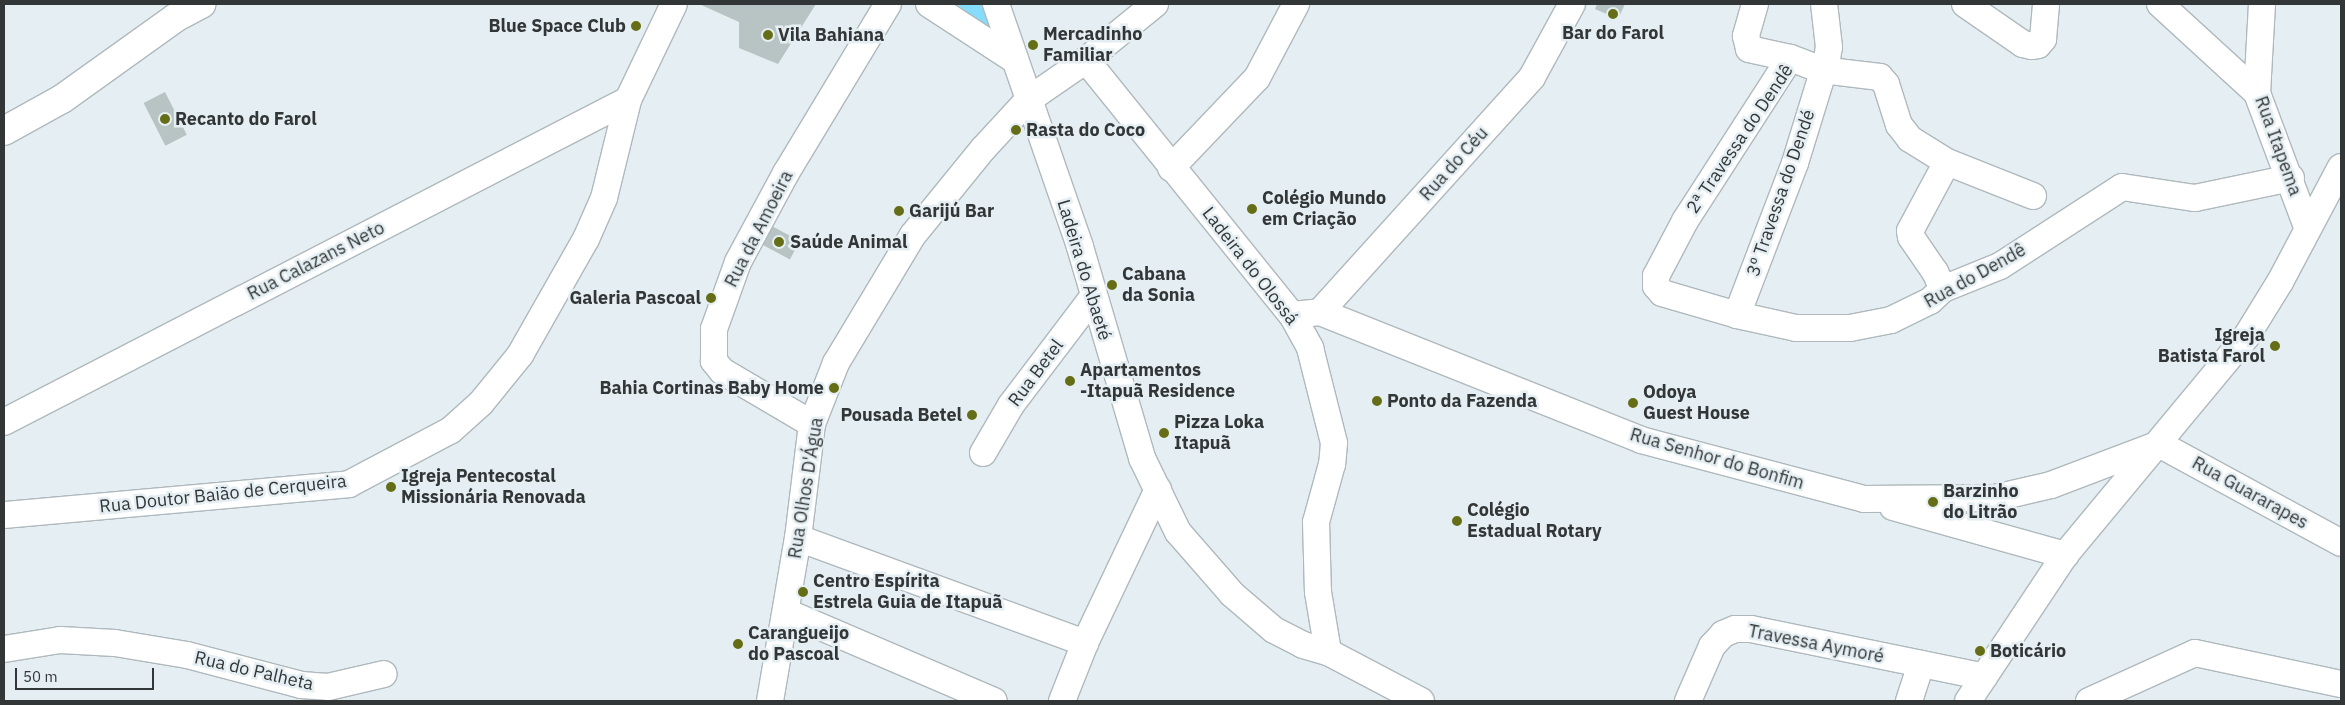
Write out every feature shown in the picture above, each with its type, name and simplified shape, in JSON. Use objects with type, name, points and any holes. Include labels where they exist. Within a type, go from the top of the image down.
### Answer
[{"type":"main road","points":[[4,130],[62,99],[172,11],[201,4]]},
{"type":"street","name":"Rua Doutor Baião de Cerqueira","points":[[4,515],[349,484],[451,430],[481,403],[520,355],[586,239],[604,198],[628,100],[674,4]]},
{"type":"street","name":"Rua da Amoeira","points":[[812,424],[722,371],[714,361],[714,329],[738,262],[786,173],[888,4]]},
{"type":"street","points":[[929,4],[1015,60]]},
{"type":"street","name":"Ladeira do Abaeté","points":[[996,4],[1080,247],[1136,439],[1178,532],[1232,594],[1274,630],[1303,646],[1328,652],[1421,701]]},
{"type":"street","name":"Rua Olhos D'Água","points":[[770,701],[798,538],[812,424],[836,363],[913,235],[982,149],[1028,100],[1086,60],[1155,4]]},
{"type":"street","points":[[1171,168],[1257,78],[1296,4]]},
{"type":"street","name":"Rua do Céu","points":[[1320,312],[1532,78],[1572,4]]},
{"type":"street","points":[[1755,4],[1746,36],[1749,49],[1790,58]]},
{"type":"street","name":"3º Travessa do Dendé","points":[[1737,315],[1795,163],[1829,47],[1824,4]]},
{"type":"street","points":[[1965,4],[2023,44],[2038,45],[2042,39],[2046,4]]},
{"type":"street","points":[[2160,4],[2257,93]]},
{"type":"street","name":"Rua Itapema","points":[[2262,4],[2257,93],[2291,178],[2308,227]]},
{"type":"street","name":"2ª Travessa do Dendê","points":[[1677,297],[1662,293],[1656,286],[1656,276],[1686,221],[1790,58],[1822,70],[1876,75],[1886,84],[1899,125],[1910,139],[1947,162]]},
{"type":"street","name":"Ladeira do Olossá","points":[[1086,60],[1171,168],[1292,315],[1310,348],[1334,443],[1332,464],[1316,522],[1318,592],[1328,652]]},
{"type":"street","name":"Rua Calazans Neto","points":[[4,422],[628,100]]},
{"type":"street","points":[[1943,289],[1935,272],[1911,237],[1910,231],[1947,162],[2032,196]]},
{"type":"street","points":[[1968,701],[2064,555],[2159,444],[2246,337],[2280,282],[2341,167]]},
{"type":"street","name":"Rua do Dendê","points":[[1677,297],[1737,315],[1796,328],[1850,328],[1891,320],[1930,301],[1943,289],[2000,266],[2122,187],[2195,198],[2291,178]]},
{"type":"street","name":"Rua Betel","points":[[983,452],[1011,405],[1094,297]]},
{"type":"street","name":"Rua Senhor do Bonfim","points":[[1292,315],[1320,312],[1641,440],[1864,499],[2064,555]]},
{"type":"street","name":"Rua Senhor do Bonfim","points":[[1864,499],[1995,498],[2051,485],[2159,444]]},
{"type":"street","name":"Rua Guararapes","points":[[2159,444],[2341,543]]},
{"type":"street","points":[[1062,701],[1085,643],[1158,489]]},
{"type":"street","points":[[798,538],[1085,643]]},
{"type":"street","points":[[786,612],[994,701]]},
{"type":"street","name":"Travessa Aymoré","points":[[1688,701],[1712,646],[1723,634],[1735,629],[1751,629],[1984,676]]},
{"type":"street","name":"Rua do Palheta","points":[[4,649],[60,640],[115,643],[187,655],[303,693],[384,674]]},
{"type":"street","points":[[2089,701],[2194,653],[2341,684]]},
{"type":"street","points":[[1909,701],[1921,664]]},
{"type":"shaded area","points":[[956,4],[990,4],[996,33]]},
{"type":"building","name":"Vila Bahiana","points":[[699,4],[816,4],[778,64],[739,48],[739,22]]},
{"type":"building","name":"Bar do Farol","points":[[1597,4],[1625,4],[1618,19],[1595,9]]},
{"type":"building","name":"Recanto do Farol","points":[[165,92],[187,135],[165,146],[144,103]]},
{"type":"building","name":"Saúde Animal","points":[[768,224],[800,241],[790,259],[758,243]]},
{"type":"place","name":"Bar do Farol","points":[[1613,14]]},
{"type":"place","name":"Blue Space Club","points":[[636,26]]},
{"type":"place","name":"Vila Bahiana","points":[[768,35]]},
{"type":"place","name":"Mercadinho Familiar","points":[[1033,45]]},
{"type":"place","name":"Recanto do Farol","points":[[165,119]]},
{"type":"place","name":"Rasta do Coco","points":[[1016,130]]},
{"type":"place","name":"Colégio Mundo em Criação","points":[[1252,209]]},
{"type":"place","name":"Garijú Bar","points":[[899,211]]},
{"type":"place","name":"Saúde Animal","points":[[779,242]]},
{"type":"place","name":"Cabana da Sonia","points":[[1112,285]]},
{"type":"place","name":"Galeria Pascoal","points":[[711,298]]},
{"type":"place","name":"Igreja Batista Farol","points":[[2275,346]]},
{"type":"place","name":"Apartamentos -Itapuã Residence","points":[[1070,381]]},
{"type":"place","name":"Bahia Cortinas Baby Home","points":[[834,388]]},
{"type":"place","name":"Ponto da Fazenda","points":[[1377,401]]},
{"type":"place","name":"Odoya Guest House","points":[[1633,403]]},
{"type":"place","name":"Pousada Betel","points":[[972,415]]},
{"type":"place","name":"Pizza Loka Itapuã","points":[[1164,433]]},
{"type":"place","name":"Igreja Pentecostal Missionária Renovada","points":[[391,487]]},
{"type":"place","name":"Barzinho do Litrão","points":[[1933,502]]},
{"type":"place","name":"Colégio Estadual Rotary","points":[[1457,521]]},
{"type":"place","name":"Centro Espírita Estrela Guia de Itapuã","points":[[803,592]]},
{"type":"place","name":"Carangueijo do Pascoal","points":[[738,644]]},
{"type":"place","name":"Boticário","points":[[1980,651]]}]
